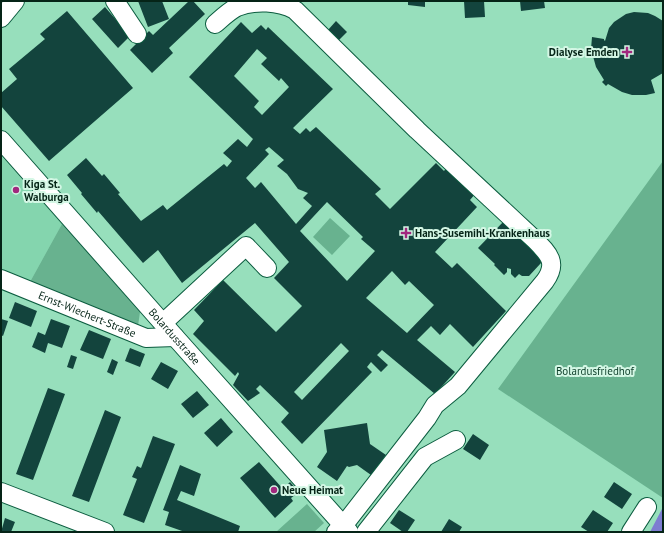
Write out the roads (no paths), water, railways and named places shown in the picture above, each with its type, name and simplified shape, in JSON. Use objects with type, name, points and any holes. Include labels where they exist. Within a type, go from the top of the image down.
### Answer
[{"type":"street","points":[[1,18],[16,1]]},
{"type":"street","points":[[115,1],[137,34]]},
{"type":"street","points":[[215,24],[236,7],[252,2],[276,3],[295,10],[417,130],[531,236],[546,251],[551,259],[552,267],[550,274],[542,285],[458,386],[435,405],[427,418],[343,530]]},
{"type":"street","name":"Bolardusstraße","points":[[1,140],[343,530]]},
{"type":"street","points":[[163,323],[246,246],[267,268]]},
{"type":"street","name":"Ernst-Wiechert-Straße","points":[[1,279],[146,338],[174,337]]},
{"type":"street","points":[[366,532],[425,457],[456,440]]},
{"type":"street","points":[[1,492],[102,531]]},
{"type":"street","points":[[631,532],[647,507]]},
{"type":"place","name":"Dialyse Emden","points":[[627,52]]},
{"type":"place","name":"Kiga St. Walburga","points":[[16,190]]},
{"type":"place","name":"Hans-Susemihl-Krankenhaus","points":[[406,233]]},
{"type":"place","name":"Neue Heimat","points":[[274,490]]},
{"type":"park label","name":"Bolardusfriedhof","points":[[595,371]]}]
